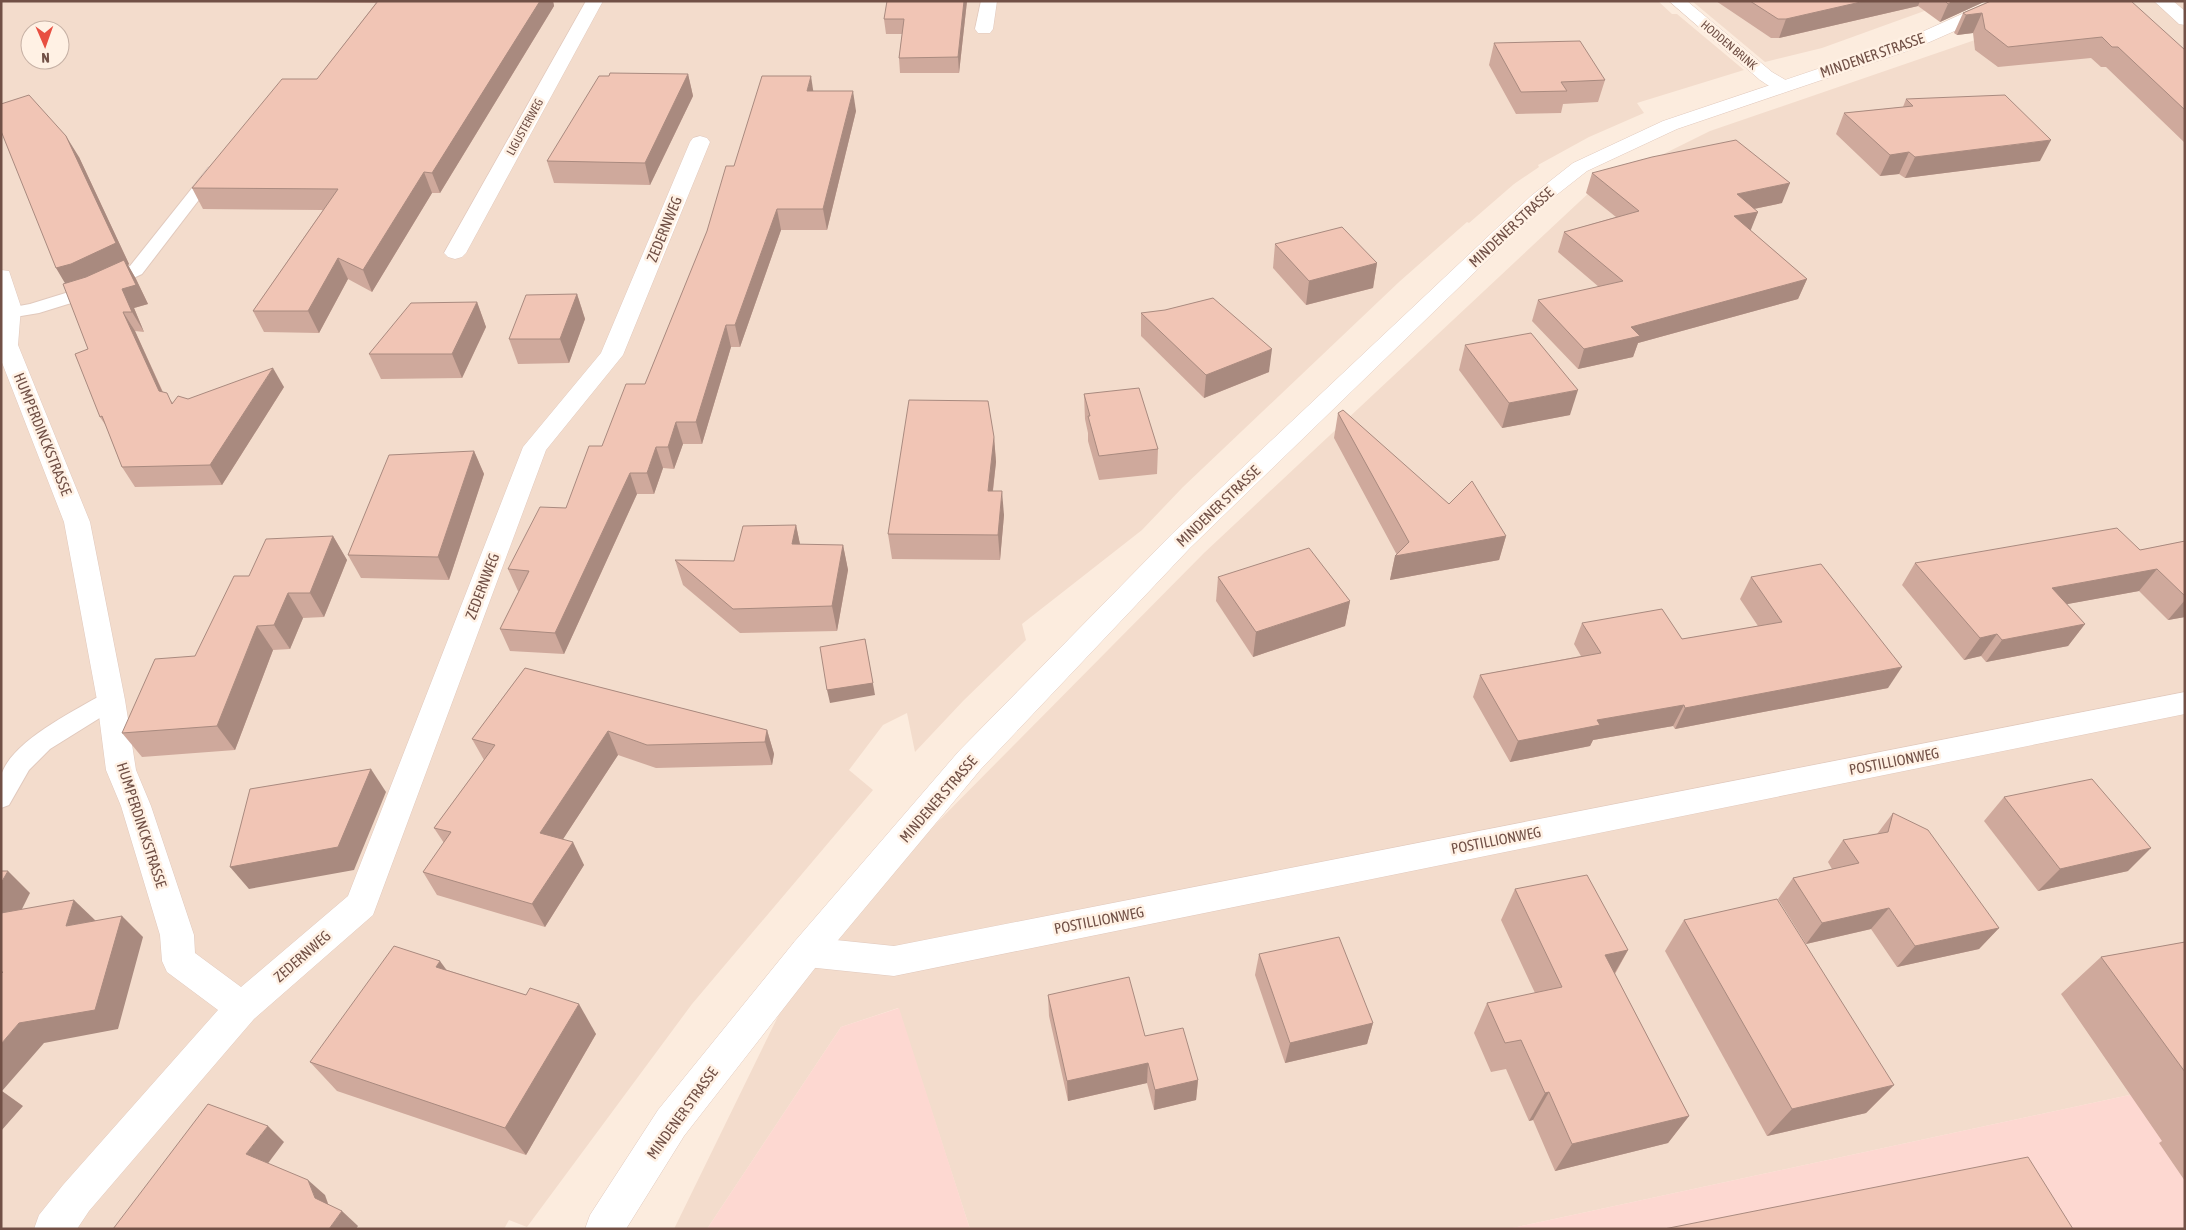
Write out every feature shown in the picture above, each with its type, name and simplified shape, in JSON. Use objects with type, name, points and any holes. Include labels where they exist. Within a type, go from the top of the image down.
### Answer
[{"type":"street","name":"LIGUSTERWEG","points":[[455,253],[595,1]]},
{"type":"street","points":[[984,29],[989,1]]},
{"type":"street","name":"HODDEN BRINK","points":[[1677,1],[1766,76],[1783,86]]},
{"type":"street","name":"MINDENER STRASSE","points":[[604,1229],[671,1123],[807,952],[970,760],[1181,541],[1538,200],[1580,167],[1670,125],[1910,44],[2002,1]]},
{"type":"street","points":[[2162,1],[2185,20]]},
{"type":"street","name":"ZEDERNWEG","points":[[242,1008],[361,905],[536,446],[612,355],[700,142]]},
{"type":"street","name":"HUMPERDINCKSTRASSE","points":[[1,276],[10,313],[7,345],[77,522],[111,700],[122,770],[136,806],[177,935],[179,961],[242,1008]]},
{"type":"street","name":"POSTILLIONWEG","points":[[807,952],[894,960],[2185,703]]},
{"type":"street","points":[[53,1229],[76,1198],[242,1008]]},
{"type":"lane","points":[[10,313],[91,291],[136,270],[222,159]]},
{"type":"lane","points":[[1,798],[20,763],[42,742],[111,700]]},
{"type":"shaded area","points":[[1,1],[1658,1],[1672,14],[1677,14],[1744,70],[1637,103],[1644,113],[1589,137],[1538,165],[1539,167],[1514,184],[1469,223],[1467,222],[1399,282],[1183,487],[1142,530],[1022,624],[1026,640],[964,700],[915,752],[907,713],[883,725],[849,770],[873,790],[692,1004],[527,1227],[509,1220],[504,1229],[1,1229]]},
{"type":"shaded area","points":[[1692,1],[1952,1],[1822,48],[1765,62]]},
{"type":"shaded area","points":[[2030,1],[2185,1],[2185,1083],[1508,1229],[970,1229],[898,1008],[841,1027],[707,1229],[674,1229],[810,951],[1204,553],[1593,189],[1710,131],[1975,40]]},
{"type":"shaded area","points":[[899,1008],[970,1229],[707,1229],[841,1027]]},
{"type":"shaded area","points":[[2185,1083],[2185,1229],[1508,1229]]},
{"type":"building","points":[[378,1],[540,1],[432,173],[424,172],[363,270],[338,258],[308,311],[253,311],[338,189],[192,188],[282,79],[317,79]]},
{"type":"building","points":[[887,1],[964,1],[958,57],[899,58],[904,19],[884,19]]},
{"type":"building","points":[[1750,1],[1865,1],[1786,19],[1778,19]]},
{"type":"building","points":[[1991,1],[2131,1],[2185,50],[2185,110],[2118,47],[2112,47],[2102,37],[2008,47],[1985,29],[1982,13],[1966,15],[1963,13]]},
{"type":"building","points":[[1580,41],[1605,80],[1561,82],[1567,91],[1521,92],[1494,43]]},
{"type":"building","points":[[610,73],[688,74],[645,163],[547,161],[599,76],[609,76]]},
{"type":"building","points":[[762,76],[811,76],[807,91],[853,91],[823,209],[777,209],[735,325],[726,325],[696,422],[676,422],[668,447],[656,447],[647,473],[630,473],[555,633],[500,629],[529,571],[508,569],[540,507],[566,508],[589,446],[602,446],[626,384],[645,384],[707,231],[726,166],[734,166]]},
{"type":"building","points":[[29,95],[66,136],[116,243],[71,264],[56,268],[1,131],[1,104]]},
{"type":"building","points":[[2005,95],[2051,140],[1915,157],[1909,152],[1890,155],[1844,113],[1913,106],[1906,99]]},
{"type":"building","points":[[1736,140],[1790,183],[1737,194],[1758,212],[1734,216],[1807,279],[1631,327],[1640,336],[1584,349],[1538,300],[1623,281],[1564,232],[1639,211],[1592,173],[1652,157]]},
{"type":"building","points":[[1342,227],[1377,263],[1309,281],[1275,244]]},
{"type":"building","points":[[124,260],[136,285],[122,289],[132,312],[123,312],[159,391],[167,393],[172,404],[178,396],[188,399],[273,368],[210,465],[122,467],[102,416],[100,417],[75,354],[88,349],[63,284],[86,277]]},
{"type":"building","points":[[577,294],[560,339],[509,339],[526,295]]},
{"type":"building","points":[[1213,298],[1272,349],[1206,375],[1141,313],[1165,310]]},
{"type":"building","points":[[477,302],[452,354],[369,354],[411,303]]},
{"type":"building","points":[[1531,333],[1578,390],[1509,403],[1465,345]]},
{"type":"building","points":[[1139,388],[1158,449],[1099,456],[1084,394]]},
{"type":"building","points":[[909,400],[988,401],[994,437],[988,491],[1002,491],[998,535],[888,534]]},
{"type":"building","points":[[1343,410],[1449,504],[1472,481],[1506,536],[1395,556],[1409,542],[1338,413]]},
{"type":"building","points":[[474,451],[438,557],[348,555],[389,455]]},
{"type":"building","points":[[796,525],[792,544],[843,545],[832,606],[733,609],[675,560],[734,561],[743,526]]},
{"type":"building","points":[[2117,528],[2140,550],[2185,541],[2185,596],[2157,569],[2052,588],[2085,624],[2002,640],[1997,634],[1980,638],[1915,563]]},
{"type":"building","points":[[333,536],[310,593],[288,593],[274,625],[257,626],[217,726],[122,733],[155,659],[195,656],[234,576],[249,576],[266,539]]},
{"type":"building","points":[[1309,548],[1350,601],[1256,632],[1218,577]]},
{"type":"building","points":[[1821,564],[1902,667],[1685,708],[1684,705],[1597,720],[1600,725],[1518,741],[1480,675],[1601,653],[1582,623],[1662,609],[1682,639],[1782,622],[1751,577]]},
{"type":"building","points":[[865,639],[873,683],[827,690],[820,647]]},
{"type":"building","points":[[525,668],[767,730],[765,742],[647,745],[608,731],[540,833],[573,842],[532,904],[423,872],[451,832],[434,828],[495,745],[472,739]]},
{"type":"building","points":[[371,769],[338,847],[230,867],[250,789]]},
{"type":"building","points":[[2092,779],[2151,848],[2060,869],[2004,797]]},
{"type":"building","points":[[1893,813],[1928,830],[1999,928],[1915,946],[1889,908],[1822,923],[1793,878],[1859,863],[1843,840],[1888,832]]},
{"type":"building","points":[[1,871],[8,871],[1,883]]},
{"type":"building","points":[[1587,875],[1628,950],[1605,955],[1689,1116],[1572,1144],[1549,1092],[1545,1093],[1521,1040],[1505,1043],[1487,1003],[1562,987],[1515,889]]},
{"type":"building","points":[[1777,899],[1894,1085],[1792,1109],[1684,920]]},
{"type":"building","points":[[74,900],[66,926],[122,916],[95,1010],[19,1023],[1,1044],[1,974],[3,972],[1,972],[1,913]]},
{"type":"building","points":[[1339,937],[1373,1023],[1290,1043],[1259,954]]},
{"type":"building","points":[[2185,942],[2185,1072],[2101,957]]},
{"type":"building","points":[[394,946],[440,961],[436,967],[526,995],[530,988],[579,1004],[505,1128],[310,1062]]},
{"type":"building","points":[[1129,977],[1145,1036],[1183,1028],[1198,1080],[1155,1090],[1148,1063],[1067,1081],[1048,995]]},
{"type":"building","points":[[208,1104],[268,1126],[246,1154],[308,1180],[315,1198],[342,1211],[329,1229],[113,1229]]},
{"type":"building","points":[[2028,1157],[2073,1229],[1664,1229]]}]
